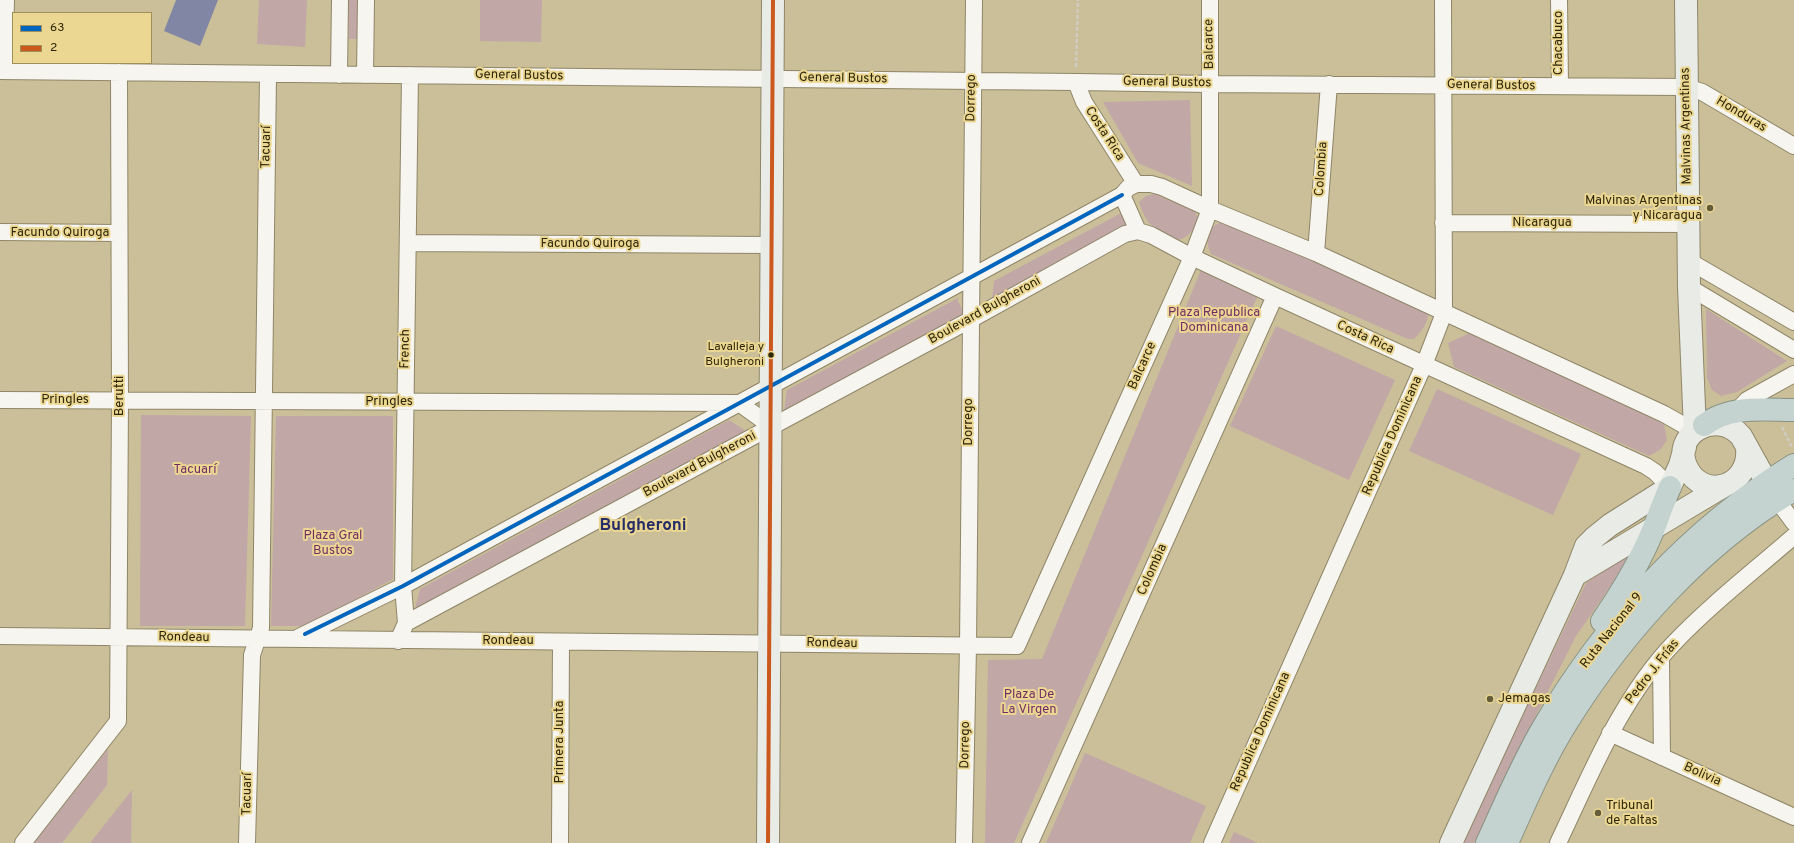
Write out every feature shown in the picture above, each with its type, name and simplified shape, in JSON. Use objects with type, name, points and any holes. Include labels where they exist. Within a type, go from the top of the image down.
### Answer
[{"type":"highway","points":[[1709,426],[1749,410],[1791,417]]},
{"type":"highway","name":"Ruta Nacional 9","points":[[1507,843],[1536,780],[1568,719],[1624,641],[1648,612],[1687,573],[1738,530],[1779,490],[1794,465]]},
{"type":"highway","points":[[1564,693],[1585,646],[1619,596],[1681,479]]},
{"type":"highway","name":"Ruta Nacional 9","points":[[1487,843],[1543,727],[1564,693],[1600,644],[1651,582],[1675,558],[1779,490]]},
{"type":"street","points":[[2,71],[6,0]]},
{"type":"street","points":[[339,74],[340,0]]},
{"type":"street","points":[[365,75],[366,0]]},
{"type":"street","points":[[768,843],[774,0]]},
{"type":"street","name":"Dorrego","points":[[964,843],[968,646],[972,80],[974,0]]},
{"type":"street","name":"Balcarce","points":[[1017,646],[1192,257],[1210,209],[1210,0]]},
{"type":"street","name":"Republica Dominicana","points":[[1212,843],[1424,365],[1444,313],[1443,0]]},
{"type":"street","name":"Chacabuco","points":[[1559,0],[1560,86]]},
{"type":"street","name":"Malvinas Argentinas","points":[[1686,0],[1686,87],[1692,372],[1709,426]]},
{"type":"street","name":"General Bustos","points":[[2,71],[972,80],[1211,84],[1686,87]]},
{"type":"street","name":"Berutti","points":[[22,843],[118,721],[120,400],[119,72]]},
{"type":"street","name":"Tacuarí","points":[[247,843],[252,655],[261,628],[268,74]]},
{"type":"street","name":"French","points":[[406,623],[403,586],[410,75]]},
{"type":"street","name":"Costa Rica","points":[[1076,82],[1084,102],[1136,184]]},
{"type":"street","name":"Colombia","points":[[1316,253],[1329,84]]},
{"type":"street","name":"Honduras","points":[[1686,87],[1702,92],[1794,146]]},
{"type":"street","points":[[296,639],[403,586],[1122,195],[1128,188],[1136,184],[1151,184],[1162,187],[1210,209],[1316,253],[1664,414],[1709,426],[1736,431],[1779,490],[1794,524]]},
{"type":"street","points":[[1122,195],[1138,231]]},
{"type":"street","name":"Nicaragua","points":[[1443,223],[1689,224]]},
{"type":"street","name":"Costa Rica","points":[[1138,231],[1150,235],[1192,257],[1424,365],[1646,466],[1654,472],[1681,479]]},
{"type":"street","name":"Boulevard Bulgheroni","points":[[406,623],[970,320],[1125,234],[1138,231]]},
{"type":"street","name":"Facundo Quiroga","points":[[0,232],[119,233]]},
{"type":"street","name":"Facundo Quiroga","points":[[408,243],[772,245]]},
{"type":"street","points":[[1690,261],[1794,322]]},
{"type":"street","points":[[1690,287],[1794,350]]},
{"type":"street","name":"Colombia","points":[[1030,843],[1275,296]]},
{"type":"street","points":[[1450,843],[1576,575],[1586,546],[1610,525],[1681,479],[1709,426],[1747,400],[1794,374]]},
{"type":"street","name":"Pringles","points":[[0,400],[739,404]]},
{"type":"street","points":[[739,404],[772,427]]},
{"type":"street","points":[[1576,575],[1736,479],[1747,462],[1747,448]]},
{"type":"street","points":[[1681,479],[1716,486],[1730,483]]},
{"type":"street","name":"Pedro J. Frías","points":[[1558,843],[1610,733],[1628,704],[1661,659],[1673,644],[1698,620],[1794,536]]},
{"type":"street","points":[[398,641],[406,623]]},
{"type":"street","name":"Rondeau","points":[[0,636],[1017,646]]},
{"type":"street","name":"Primera Junta","points":[[560,843],[561,642]]},
{"type":"street","points":[[1661,659],[1662,757]]},
{"type":"street","name":"Bolivia","points":[[1610,733],[1794,817]]},
{"type":"path","points":[[1076,82],[1078,0]]},
{"type":"path","points":[[1791,417],[1780,424],[1792,447],[1794,446]]},
{"type":"green space","points":[[259,0],[307,0],[305,47],[257,44]]},
{"type":"green space","points":[[349,0],[358,0],[358,39],[349,39]]},
{"type":"green space","points":[[480,0],[542,0],[541,42],[480,41]]},
{"type":"green space","points":[[1190,100],[1192,186],[1138,163],[1103,102]]},
{"type":"green space","points":[[1155,194],[1194,211],[1198,217],[1192,232],[1179,240],[1158,230],[1149,223],[1139,202],[1146,196]]},
{"type":"green space","points":[[1123,212],[1129,223],[992,300],[994,281]]},
{"type":"green space","points":[[1225,221],[1429,309],[1428,318],[1425,325],[1414,339],[1408,339],[1211,254],[1208,242],[1209,233],[1214,226]]},
{"type":"green space","name":"Plaza De La Virgen","points":[[1201,270],[1258,295],[1014,843],[985,843],[988,660],[1042,659]]},
{"type":"green space","points":[[958,298],[958,302],[965,313],[959,316],[959,318],[784,411],[787,390]]},
{"type":"green space","points":[[1706,309],[1787,361],[1737,392],[1721,396],[1712,390],[1707,378]]},
{"type":"green space","points":[[1276,326],[1395,380],[1349,480],[1230,426]]},
{"type":"green space","points":[[1470,333],[1664,424],[1667,440],[1661,449],[1649,456],[1454,367],[1448,343]]},
{"type":"green space","points":[[1437,389],[1581,454],[1553,515],[1409,451]]},
{"type":"green space","name":"Tacuarí","points":[[141,415],[251,416],[245,626],[140,626]]},
{"type":"green space","name":"Plaza Gral Bustos","points":[[276,416],[393,416],[393,579],[307,626],[271,626]]},
{"type":"green space","points":[[729,420],[746,431],[415,609],[420,589]]},
{"type":"green space","points":[[1635,551],[1576,636],[1474,843],[1462,843],[1586,583]]},
{"type":"green space","points":[[108,749],[107,785],[62,843],[34,843]]},
{"type":"green space","points":[[1085,753],[1206,806],[1190,843],[1046,843]]},
{"type":"green space","points":[[132,790],[131,843],[90,843]]},
{"type":"green space","points":[[1234,832],[1258,843],[1229,843]]},
{"type":"water","points":[[176,0],[218,0],[200,46],[164,31]]},
{"type":"transit line","name":"2","points":[[768,843],[773,0]]},
{"type":"transit line","name":"63","points":[[305,634],[403,586],[1122,195]]},
{"type":"place","name":"Malvinas Argentinas y Nicaragua","points":[[1710,208]]},
{"type":"place","name":"Lavalleja y Bulgheroni","points":[[771,355]]},
{"type":"place","name":"Jemagas","points":[[1490,699]]},
{"type":"place","name":"Tribunal de Faltas","points":[[1598,813]]},
{"type":"district","name":"Bulgheroni","points":[[643,527]]},
{"type":"park label","name":"Plaza Republica Dominicana","points":[[1214,320]]}]
